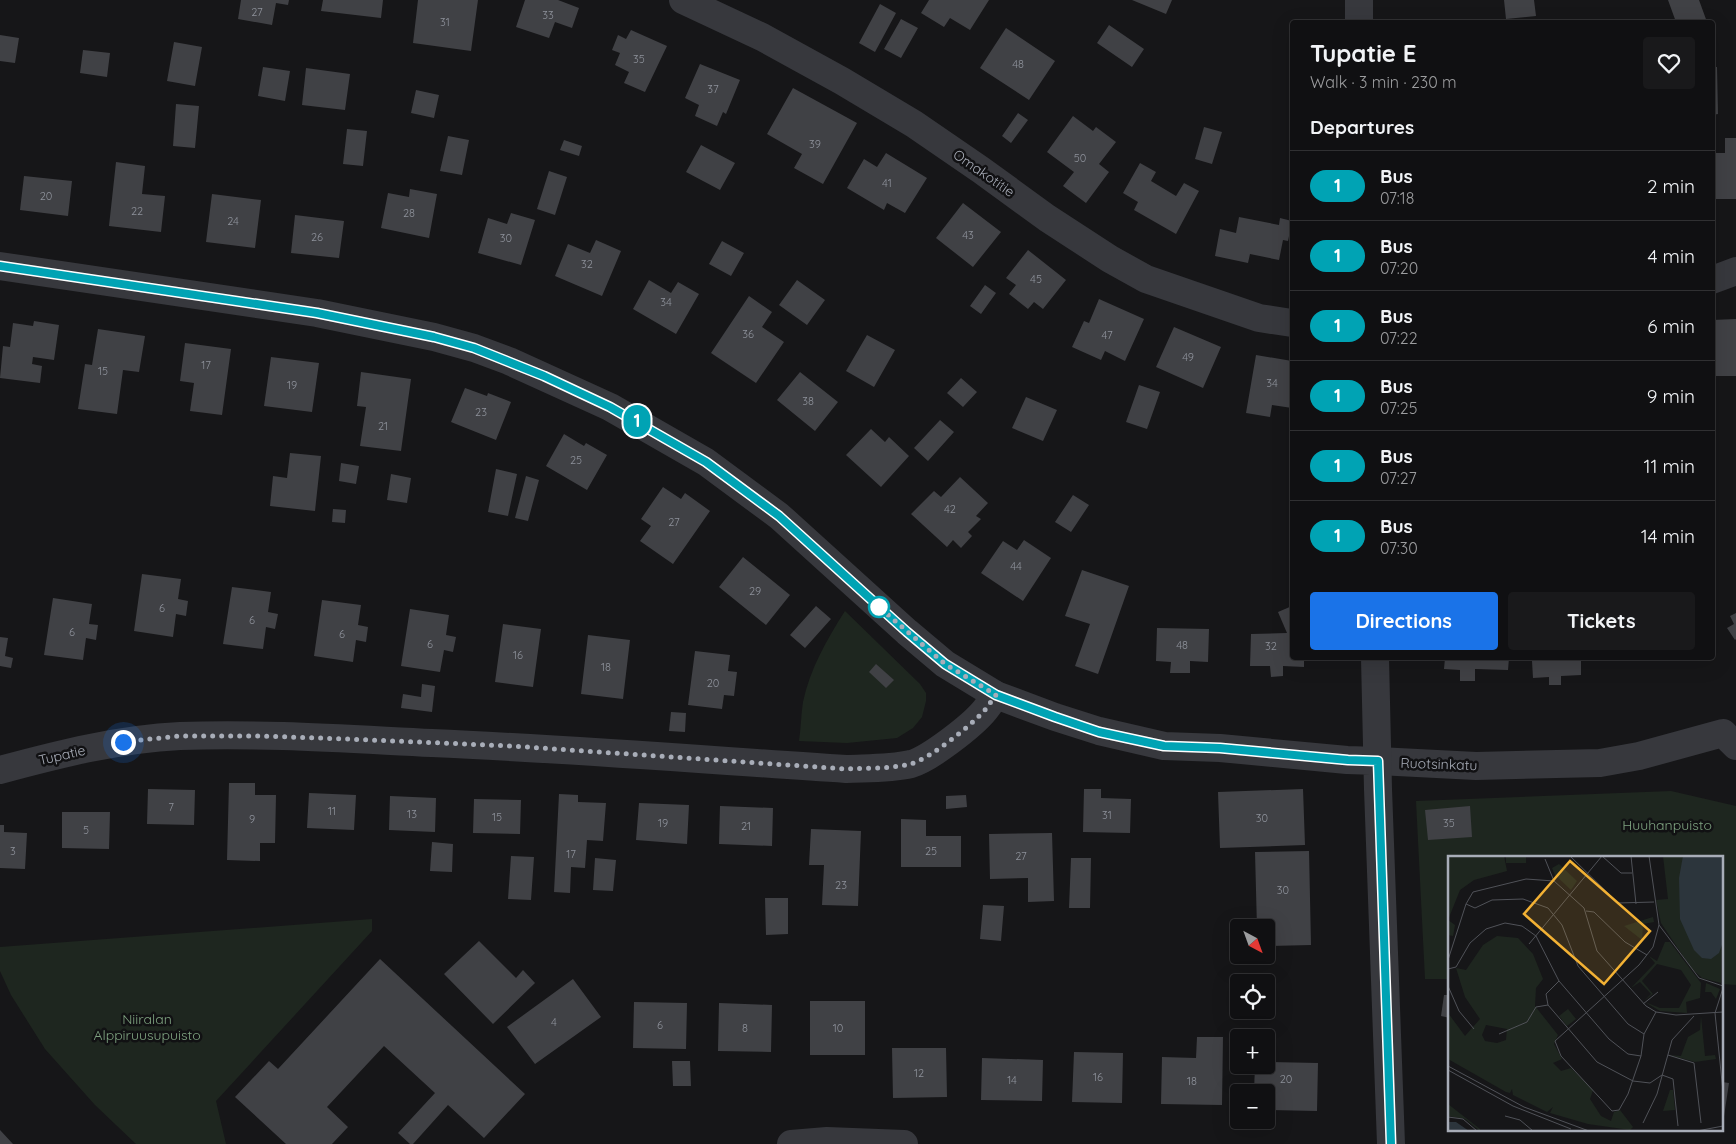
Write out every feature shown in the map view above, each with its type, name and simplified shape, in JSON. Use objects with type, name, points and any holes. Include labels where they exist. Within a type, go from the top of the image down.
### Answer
[{"type":"street","name":"Omakotitie","points":[[682,0],[762,37],[890,110],[1110,259],[1146,278],[1259,318],[1290,323]]},
{"type":"street","points":[[1359,0],[1359,20]]},
{"type":"street","name":"Ruotsinkatu","points":[[0,266],[317,313],[450,341],[518,365],[610,407],[706,462],[779,516],[945,664],[996,695],[1099,732],[1164,746],[1220,748],[1348,760],[1476,766],[1600,763],[1732,735]]},
{"type":"street","points":[[1715,279],[1736,271]]},
{"type":"street","points":[[1375,660],[1390,1144]]},
{"type":"street","name":"Tupatie","points":[[0,770],[70,751],[123,742],[179,736],[243,736],[512,746],[846,769],[891,768],[913,764],[951,741],[984,712],[996,695]]},
{"type":"street","points":[[791,1144],[827,1141],[904,1144]]},
{"type":"green space","points":[[845,611],[920,684],[926,693],[922,717],[913,728],[897,738],[847,743],[799,741],[803,702],[810,678],[826,643]]},
{"type":"green space","name":"Huuhanpuisto","points":[[1671,791],[1736,806],[1736,985],[1724,984],[1724,856],[1448,856],[1448,979],[1425,979],[1416,801]]},
{"type":"green space","name":"Niiralan Alppiruusupuisto","points":[[372,919],[372,931],[216,1101],[226,1144],[136,1144],[95,1105],[45,1049],[11,995],[0,971],[0,947]]},
{"type":"building","points":[[241,0],[289,0],[288,5],[276,3],[272,25],[238,19]]},
{"type":"building","points":[[323,0],[383,0],[381,18],[321,11]]},
{"type":"building","points":[[418,0],[478,0],[471,51],[413,43]]},
{"type":"building","points":[[525,0],[558,0],[579,8],[572,28],[555,22],[549,38],[516,27]]},
{"type":"building","points":[[929,0],[989,0],[970,30],[950,18],[944,27],[921,13]]},
{"type":"building","points":[[1132,0],[1172,0],[1166,14]]},
{"type":"building","points":[[1504,0],[1534,0],[1536,16],[1506,19]]},
{"type":"building","points":[[1668,0],[1699,0],[1706,20],[1675,20]]},
{"type":"building","points":[[880,4],[896,13],[875,52],[859,43]]},
{"type":"building","points":[[901,19],[918,28],[901,58],[884,49]]},
{"type":"building","points":[[1109,25],[1144,49],[1132,67],[1097,43]]},
{"type":"building","points":[[1006,28],[1055,61],[1029,100],[980,68]]},
{"type":"building","points":[[631,30],[667,46],[645,92],[624,83],[629,72],[615,65],[620,53],[612,50],[618,35],[626,39]]},
{"type":"building","points":[[0,35],[19,38],[15,63],[0,61]]},
{"type":"building","points":[[174,42],[202,47],[195,86],[167,81]]},
{"type":"building","points":[[83,50],[110,53],[107,77],[80,73]]},
{"type":"building","points":[[700,64],[740,80],[726,114],[723,112],[717,126],[695,116],[699,105],[685,98]]},
{"type":"building","points":[[263,67],[290,71],[285,101],[258,96]]},
{"type":"building","points":[[1715,67],[1717,67],[1718,114],[1715,114]]},
{"type":"building","points":[[306,68],[350,74],[345,110],[302,105]]},
{"type":"building","points":[[793,88],[857,123],[823,184],[794,168],[802,154],[767,134]]},
{"type":"building","points":[[416,90],[439,95],[434,118],[411,113]]},
{"type":"building","points":[[176,104],[199,106],[195,148],[173,146]]},
{"type":"building","points":[[1018,113],[1028,120],[1011,143],[1002,136]]},
{"type":"building","points":[[1073,116],[1093,131],[1096,127],[1116,142],[1099,164],[1109,172],[1086,203],[1063,186],[1074,172],[1047,152]]},
{"type":"building","points":[[1204,127],[1222,132],[1212,164],[1195,159]]},
{"type":"building","points":[[347,129],[367,131],[363,166],[343,164]]},
{"type":"building","points":[[448,136],[469,140],[462,175],[440,171]]},
{"type":"building","points":[[1725,138],[1736,138],[1736,199],[1715,199],[1715,153],[1725,153]]},
{"type":"building","points":[[564,140],[582,146],[579,156],[560,150]]},
{"type":"building","points":[[701,145],[735,163],[720,190],[686,172]]},
{"type":"building","points":[[886,153],[927,178],[905,213],[887,203],[884,210],[847,188],[864,159],[877,167]]},
{"type":"building","points":[[116,162],[145,166],[142,194],[165,196],[161,232],[109,226]]},
{"type":"building","points":[[1140,163],[1156,172],[1151,181],[1176,196],[1184,183],[1199,191],[1176,234],[1134,210],[1138,202],[1123,193]]},
{"type":"building","points":[[549,171],[567,177],[555,215],[537,209]]},
{"type":"building","points":[[24,176],[72,181],[68,216],[20,210]]},
{"type":"building","points":[[410,189],[437,194],[429,238],[381,228],[388,193],[409,197]]},
{"type":"building","points":[[212,194],[261,200],[255,248],[206,242]]},
{"type":"building","points":[[963,203],[1001,232],[973,267],[936,238]]},
{"type":"building","points":[[511,213],[535,220],[521,265],[478,253],[488,218],[507,224]]},
{"type":"building","points":[[295,215],[344,221],[339,258],[291,253]]},
{"type":"building","points":[[1239,217],[1279,225],[1280,218],[1290,220],[1288,241],[1283,240],[1279,260],[1250,254],[1248,263],[1215,256],[1220,229],[1236,233]]},
{"type":"building","points":[[596,240],[621,251],[602,296],[555,276],[568,244],[590,253]]},
{"type":"building","points":[[722,241],[744,253],[731,276],[709,264]]},
{"type":"building","points":[[1028,250],[1066,280],[1043,309],[1034,302],[1028,309],[1009,294],[1016,285],[1006,278]]},
{"type":"building","points":[[649,280],[671,293],[678,282],[699,294],[676,334],[633,309]]},
{"type":"building","points":[[797,280],[825,300],[807,325],[779,305]]},
{"type":"building","points":[[985,285],[996,293],[981,314],[970,306]]},
{"type":"building","points":[[749,296],[772,312],[762,327],[784,342],[756,383],[711,353]]},
{"type":"building","points":[[1099,299],[1144,319],[1125,361],[1105,351],[1101,360],[1072,347],[1084,321],[1089,323]]},
{"type":"building","points":[[1736,319],[1736,376],[1715,376],[1715,320]]},
{"type":"building","points":[[34,321],[59,325],[54,360],[33,357],[32,364],[42,366],[40,383],[0,378],[3,346],[10,347],[13,323],[33,326]]},
{"type":"building","points":[[1174,327],[1221,347],[1203,388],[1156,367]]},
{"type":"building","points":[[98,329],[145,336],[139,372],[123,370],[117,414],[78,409],[85,364],[92,365]]},
{"type":"building","points":[[867,335],[895,350],[874,387],[846,371]]},
{"type":"building","points":[[185,343],[231,349],[222,415],[190,411],[194,383],[180,381]]},
{"type":"building","points":[[1256,355],[1290,361],[1290,408],[1272,405],[1270,417],[1246,413]]},
{"type":"building","points":[[271,357],[319,363],[312,412],[264,406]]},
{"type":"building","points":[[361,372],[411,379],[401,451],[360,446],[366,407],[357,406]]},
{"type":"building","points":[[800,372],[838,402],[815,431],[777,400]]},
{"type":"building","points":[[961,378],[977,392],[963,407],[947,393]]},
{"type":"building","points":[[1139,385],[1160,392],[1147,429],[1126,422]]},
{"type":"building","points":[[465,388],[487,396],[488,393],[511,402],[496,440],[451,422]]},
{"type":"building","points":[[1026,397],[1057,410],[1043,441],[1012,428]]},
{"type":"building","points":[[940,420],[954,432],[928,461],[914,448]]},
{"type":"building","points":[[871,429],[885,442],[889,437],[909,456],[881,487],[846,455]]},
{"type":"building","points":[[564,434],[584,446],[586,443],[607,455],[587,490],[546,466]]},
{"type":"building","points":[[290,453],[321,456],[315,511],[270,506],[273,476],[287,478]]},
{"type":"building","points":[[341,463],[359,466],[356,484],[339,481]]},
{"type":"building","points":[[496,469],[517,474],[508,516],[488,512]]},
{"type":"building","points":[[391,474],[411,478],[407,503],[387,500]]},
{"type":"building","points":[[526,476],[539,480],[528,521],[515,518]]},
{"type":"building","points":[[960,477],[988,503],[976,516],[981,519],[968,532],[972,536],[961,548],[953,540],[947,547],[911,514],[934,491],[941,497]]},
{"type":"building","points":[[663,487],[681,499],[685,493],[710,511],[673,564],[640,541],[651,526],[641,519]]},
{"type":"building","points":[[1073,495],[1089,505],[1071,532],[1055,522]]},
{"type":"building","points":[[333,509],[346,510],[345,523],[332,522]]},
{"type":"building","points":[[1024,540],[1051,558],[1023,601],[981,573],[1003,541],[1017,550]]},
{"type":"building","points":[[743,557],[790,595],[766,625],[719,587]]},
{"type":"building","points":[[1082,570],[1129,586],[1098,674],[1075,666],[1090,624],[1065,616]]},
{"type":"building","points":[[142,574],[181,579],[178,599],[188,601],[186,616],[176,614],[173,637],[134,631]]},
{"type":"building","points":[[232,587],[271,592],[268,612],[278,614],[275,629],[266,627],[263,649],[223,644]]},
{"type":"building","points":[[53,598],[92,604],[89,624],[98,625],[96,640],[86,638],[83,660],[44,655]]},
{"type":"building","points":[[322,600],[361,605],[358,625],[368,627],[366,642],[356,640],[353,662],[314,656]]},
{"type":"building","points":[[816,606],[831,619],[805,648],[790,635]]},
{"type":"building","points":[[1290,607],[1290,660],[1304,660],[1304,667],[1283,666],[1283,676],[1271,677],[1270,666],[1250,666],[1251,634],[1287,633],[1278,612]]},
{"type":"building","points":[[410,609],[449,615],[446,635],[456,637],[453,652],[444,650],[440,672],[401,666]]},
{"type":"building","points":[[1736,613],[1735,640],[1727,628],[1734,624],[1730,616]]},
{"type":"building","points":[[503,624],[541,629],[533,687],[495,682]]},
{"type":"building","points":[[1157,628],[1209,629],[1208,662],[1190,661],[1190,673],[1170,673],[1171,662],[1156,661]]},
{"type":"building","points":[[588,635],[630,640],[623,699],[581,694]]},
{"type":"building","points":[[0,637],[8,638],[5,656],[13,658],[11,668],[0,666]]},
{"type":"building","points":[[695,651],[730,655],[728,671],[737,672],[734,696],[724,695],[722,709],[688,705]]},
{"type":"building","points":[[1445,660],[1509,660],[1508,670],[1475,669],[1475,681],[1460,681],[1460,670],[1444,669]]},
{"type":"building","points":[[1581,660],[1581,675],[1561,676],[1561,685],[1549,685],[1549,677],[1533,678],[1532,661],[1526,661]]},
{"type":"building","points":[[876,664],[894,680],[886,688],[869,672]]},
{"type":"building","points":[[422,684],[435,686],[432,712],[401,708],[403,694],[421,697]]},
{"type":"building","points":[[671,712],[686,713],[685,732],[669,731]]},
{"type":"building","points":[[229,783],[255,783],[255,795],[276,795],[275,843],[260,843],[260,861],[227,860]]},
{"type":"building","points":[[148,789],[195,790],[194,825],[147,824]]},
{"type":"building","points":[[1084,789],[1101,789],[1101,798],[1131,799],[1130,833],[1083,832]]},
{"type":"building","points":[[1303,789],[1305,845],[1220,848],[1218,792]]},
{"type":"building","points":[[309,793],[356,795],[354,830],[307,828]]},
{"type":"building","points":[[559,794],[578,795],[578,802],[606,803],[603,841],[587,840],[585,868],[571,867],[570,893],[554,892]]},
{"type":"building","points":[[966,795],[967,807],[946,809],[946,796]]},
{"type":"building","points":[[390,796],[436,798],[435,832],[389,830]]},
{"type":"building","points":[[474,799],[521,800],[520,834],[473,833]]},
{"type":"building","points":[[639,803],[689,805],[687,844],[636,840]]},
{"type":"building","points":[[720,806],[773,808],[772,846],[719,844]]},
{"type":"building","points":[[1470,806],[1472,837],[1428,840],[1425,810]]},
{"type":"building","points":[[62,812],[110,812],[109,849],[62,848]]},
{"type":"building","points":[[901,819],[926,820],[926,836],[961,836],[961,867],[901,867]]},
{"type":"building","points":[[0,825],[4,825],[4,832],[27,833],[25,869],[0,868]]},
{"type":"building","points":[[811,829],[861,831],[858,906],[822,905],[824,865],[809,865]]},
{"type":"building","points":[[1052,833],[1054,901],[1028,902],[1028,878],[990,879],[989,834]]},
{"type":"building","points":[[432,842],[453,844],[452,872],[430,871]]},
{"type":"building","points":[[1309,851],[1311,945],[1275,946],[1275,919],[1257,919],[1255,852]]},
{"type":"building","points":[[511,856],[534,857],[531,900],[508,899]]},
{"type":"building","points":[[595,858],[616,860],[613,891],[593,890]]},
{"type":"building","points":[[1071,858],[1091,858],[1090,908],[1069,908]]},
{"type":"building","points":[[765,898],[788,898],[788,934],[766,935]]},
{"type":"building","points":[[983,905],[1004,906],[1001,941],[980,939]]},
{"type":"building","points":[[479,941],[516,978],[523,970],[535,983],[493,1024],[444,974]]},
{"type":"building","points":[[380,959],[525,1094],[484,1138],[448,1105],[413,1144],[410,1144],[398,1133],[435,1093],[384,1046],[327,1107],[348,1127],[332,1144],[286,1144],[235,1097],[269,1061],[278,1069]]},
{"type":"building","points":[[573,979],[601,1017],[535,1064],[507,1027]]},
{"type":"building","points":[[1444,995],[1448,995],[1448,1018],[1441,1016]]},
{"type":"building","points":[[810,1001],[865,1001],[865,1055],[810,1055]]},
{"type":"building","points":[[634,1002],[687,1003],[686,1049],[633,1048]]},
{"type":"building","points":[[719,1003],[772,1005],[771,1052],[718,1051]]},
{"type":"building","points":[[1197,1037],[1223,1037],[1222,1105],[1161,1104],[1162,1057],[1196,1058]]},
{"type":"building","points":[[892,1048],[946,1048],[947,1097],[893,1098]]},
{"type":"building","points":[[1074,1052],[1123,1053],[1122,1103],[1072,1102]]},
{"type":"building","points":[[982,1058],[1043,1060],[1042,1101],[981,1100]]},
{"type":"building","points":[[672,1061],[690,1061],[691,1086],[673,1086]]},
{"type":"building","points":[[1275,1062],[1318,1063],[1317,1111],[1275,1110],[1275,1084],[1254,1084],[1255,1074],[1275,1074]]},
{"type":"building","points":[[1724,1082],[1729,1083],[1724,1116]]},
{"type":"building","points":[[0,1130],[13,1144],[0,1144]]},
{"type":"bus line","name":"1","points":[[0,266],[317,313],[434,337],[474,348],[544,376],[610,407],[706,462],[779,516],[945,664],[996,695],[1099,732],[1164,746],[1220,748],[1378,761],[1391,1144]]},
{"type":"route","points":[[123,742],[179,736],[278,736],[512,746],[846,769],[891,768],[913,764],[951,741],[984,712],[996,695],[945,664],[879,607]]}]
